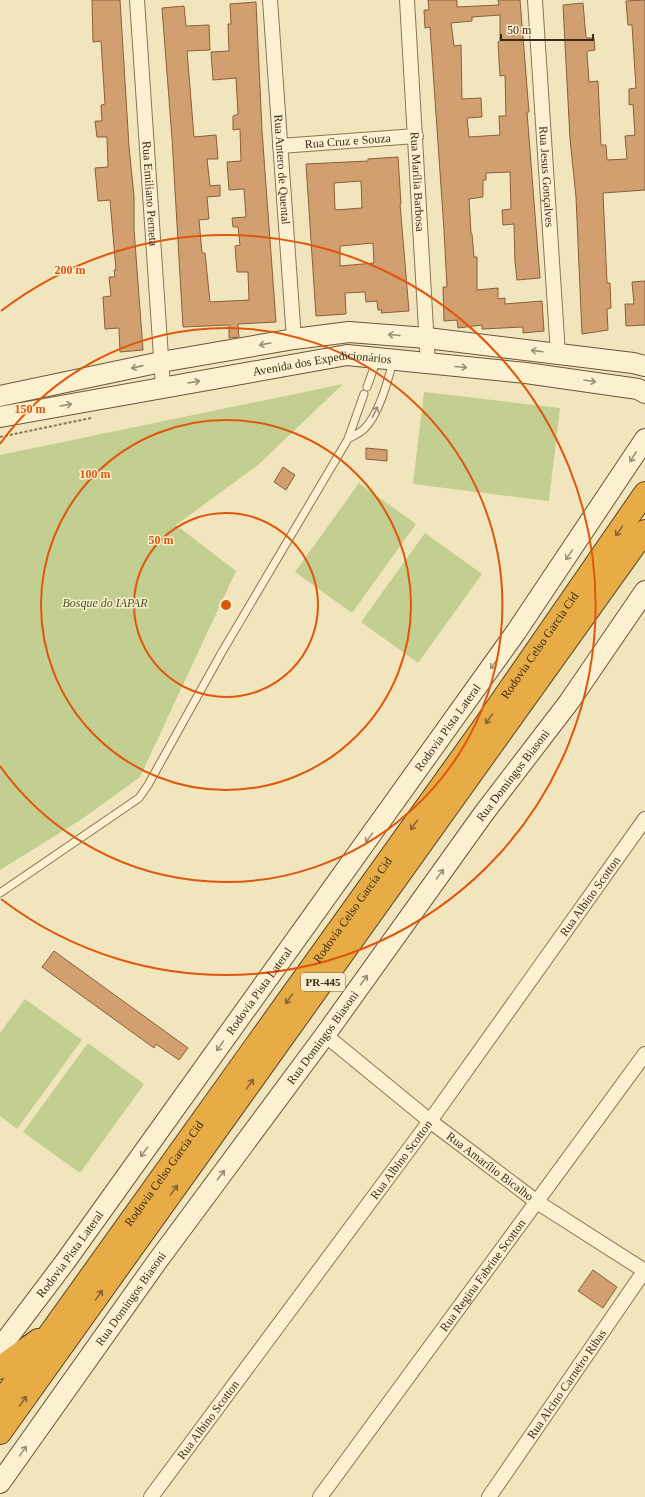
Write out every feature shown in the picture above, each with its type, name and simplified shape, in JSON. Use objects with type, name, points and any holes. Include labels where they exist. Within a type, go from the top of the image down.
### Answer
[{"type":"highway","name":"Rodovia Celso Garcia Cid","points":[[0,1403],[482,729],[645,492]]},
{"type":"highway","name":"Rodovia Celso Garcia Cid","points":[[0,1433],[645,531]]},
{"type":"highway","points":[[0,1368],[55,1327]]},
{"type":"main road","points":[[0,396],[161,362],[294,339],[349,332],[427,338],[633,363],[645,366]]},
{"type":"main road","name":"Avenida dos Expedicionários","points":[[0,418],[347,355],[526,373],[642,391]]},
{"type":"main road","points":[[642,391],[645,408]]},
{"type":"main road","name":"Rodovia Pista Lateral","points":[[0,1348],[65,1262],[516,632],[622,476],[645,439]]},
{"type":"main road","name":"Rua Domingos Biasoni","points":[[0,1483],[156,1263],[325,1035],[484,813],[569,702],[645,591]]},
{"type":"street","name":"Rua Emiliano Perneta","points":[[137,0],[163,388]]},
{"type":"street","name":"Rua Antero de Quental","points":[[270,0],[294,339]]},
{"type":"street","name":"Rua Marília Barbosa","points":[[407,0],[428,364]]},
{"type":"street","name":"Rua Jesus Gonçalves","points":[[535,0],[558,354]]},
{"type":"street","name":"Rua Cruz e Souza","points":[[280,146],[416,136]]},
{"type":"street","name":"Rua Albino Scotton","points":[[151,1497],[430,1121],[645,818]]},
{"type":"street","name":"Rua Amarílio Bicalho","points":[[325,1035],[430,1121],[537,1202],[645,1271]]},
{"type":"street","name":"Rua Regina Fabrine Scotton","points":[[320,1497],[645,1054]]},
{"type":"street","name":"Rua Alcino Carneiro Ribas","points":[[489,1497],[645,1271]]},
{"type":"lane","points":[[367,387],[385,359]]},
{"type":"lane","points":[[348,439],[364,430],[373,418],[379,404],[385,359]]},
{"type":"lane","points":[[0,893],[139,798],[148,785],[222,652],[348,439],[364,394]]},
{"type":"green space","name":"Bosque do IAPAR","points":[[343,384],[258,465],[176,525],[236,571],[140,777],[82,819],[0,870],[0,455]]},
{"type":"green space","points":[[424,392],[560,408],[549,501],[413,484]]},
{"type":"green space","points":[[359,483],[416,524],[352,613],[295,572]]},
{"type":"green space","points":[[425,533],[482,574],[418,663],[361,622]]},
{"type":"green space","points":[[25,999],[82,1040],[17,1129],[0,1116],[0,1033]]},
{"type":"green space","points":[[88,1043],[144,1084],[80,1173],[23,1132]]},
{"type":"building","points":[[92,0],[120,0],[143,350],[120,352],[119,328],[105,329],[103,297],[111,296],[109,277],[115,277],[114,270],[116,270],[110,200],[98,201],[95,168],[108,167],[107,137],[97,137],[95,121],[102,121],[101,105],[105,104],[101,41],[93,42]]},
{"type":"building","points":[[428,0],[457,0],[457,7],[499,5],[498,0],[520,0],[540,278],[517,280],[514,224],[503,225],[502,210],[511,209],[510,172],[486,173],[486,180],[483,180],[483,197],[469,199],[471,234],[474,257],[477,257],[477,290],[498,288],[498,299],[505,298],[505,304],[542,301],[544,331],[523,333],[523,327],[482,329],[482,325],[458,328],[457,320],[444,321],[443,287],[447,287],[444,230],[430,27],[425,28],[424,10],[429,10]],"holes":[[[500,15],[500,41],[498,42],[500,76],[505,75],[506,116],[499,116],[500,135],[469,137],[467,118],[482,117],[481,98],[462,99],[461,45],[454,46],[451,23],[472,21],[472,17]]]},
{"type":"building","points":[[645,0],[645,190],[603,193],[607,283],[610,283],[611,308],[607,309],[608,330],[582,334],[576,197],[570,139],[563,5],[583,3],[586,37],[594,38],[595,50],[588,51],[587,53],[589,82],[598,81],[601,145],[606,145],[607,160],[627,159],[625,136],[635,135],[633,104],[629,105],[629,89],[636,88],[632,25],[628,25],[626,1]]},
{"type":"building","points":[[256,2],[262,131],[276,322],[238,324],[239,337],[229,338],[229,325],[183,327],[172,138],[162,8],[184,6],[186,26],[209,25],[210,50],[187,51],[194,137],[216,135],[218,159],[207,159],[210,186],[220,185],[220,196],[207,197],[209,219],[199,220],[202,253],[205,253],[210,302],[249,300],[248,272],[237,272],[235,246],[240,245],[238,227],[233,227],[232,218],[246,217],[244,189],[229,190],[227,162],[241,161],[240,129],[233,130],[233,116],[238,114],[236,78],[213,80],[211,52],[229,51],[228,24],[231,24],[230,4]]},
{"type":"building","points":[[398,157],[400,204],[409,311],[381,313],[382,310],[378,310],[377,301],[366,302],[365,292],[345,293],[346,314],[316,316],[306,164],[368,161],[368,159]],"holes":[[[361,181],[362,208],[335,210],[334,183]],[[373,243],[374,263],[340,266],[340,246]]]},
{"type":"building","points":[[645,281],[645,325],[626,326],[625,304],[634,304],[632,282]]},
{"type":"building","points":[[366,448],[387,450],[387,461],[366,459]]},
{"type":"building","points":[[283,467],[295,475],[286,490],[274,482]]},
{"type":"building","points":[[54,951],[188,1048],[179,1060],[156,1044],[154,1048],[42,967]]},
{"type":"building","points":[[593,1270],[617,1287],[603,1308],[578,1291]]}]
